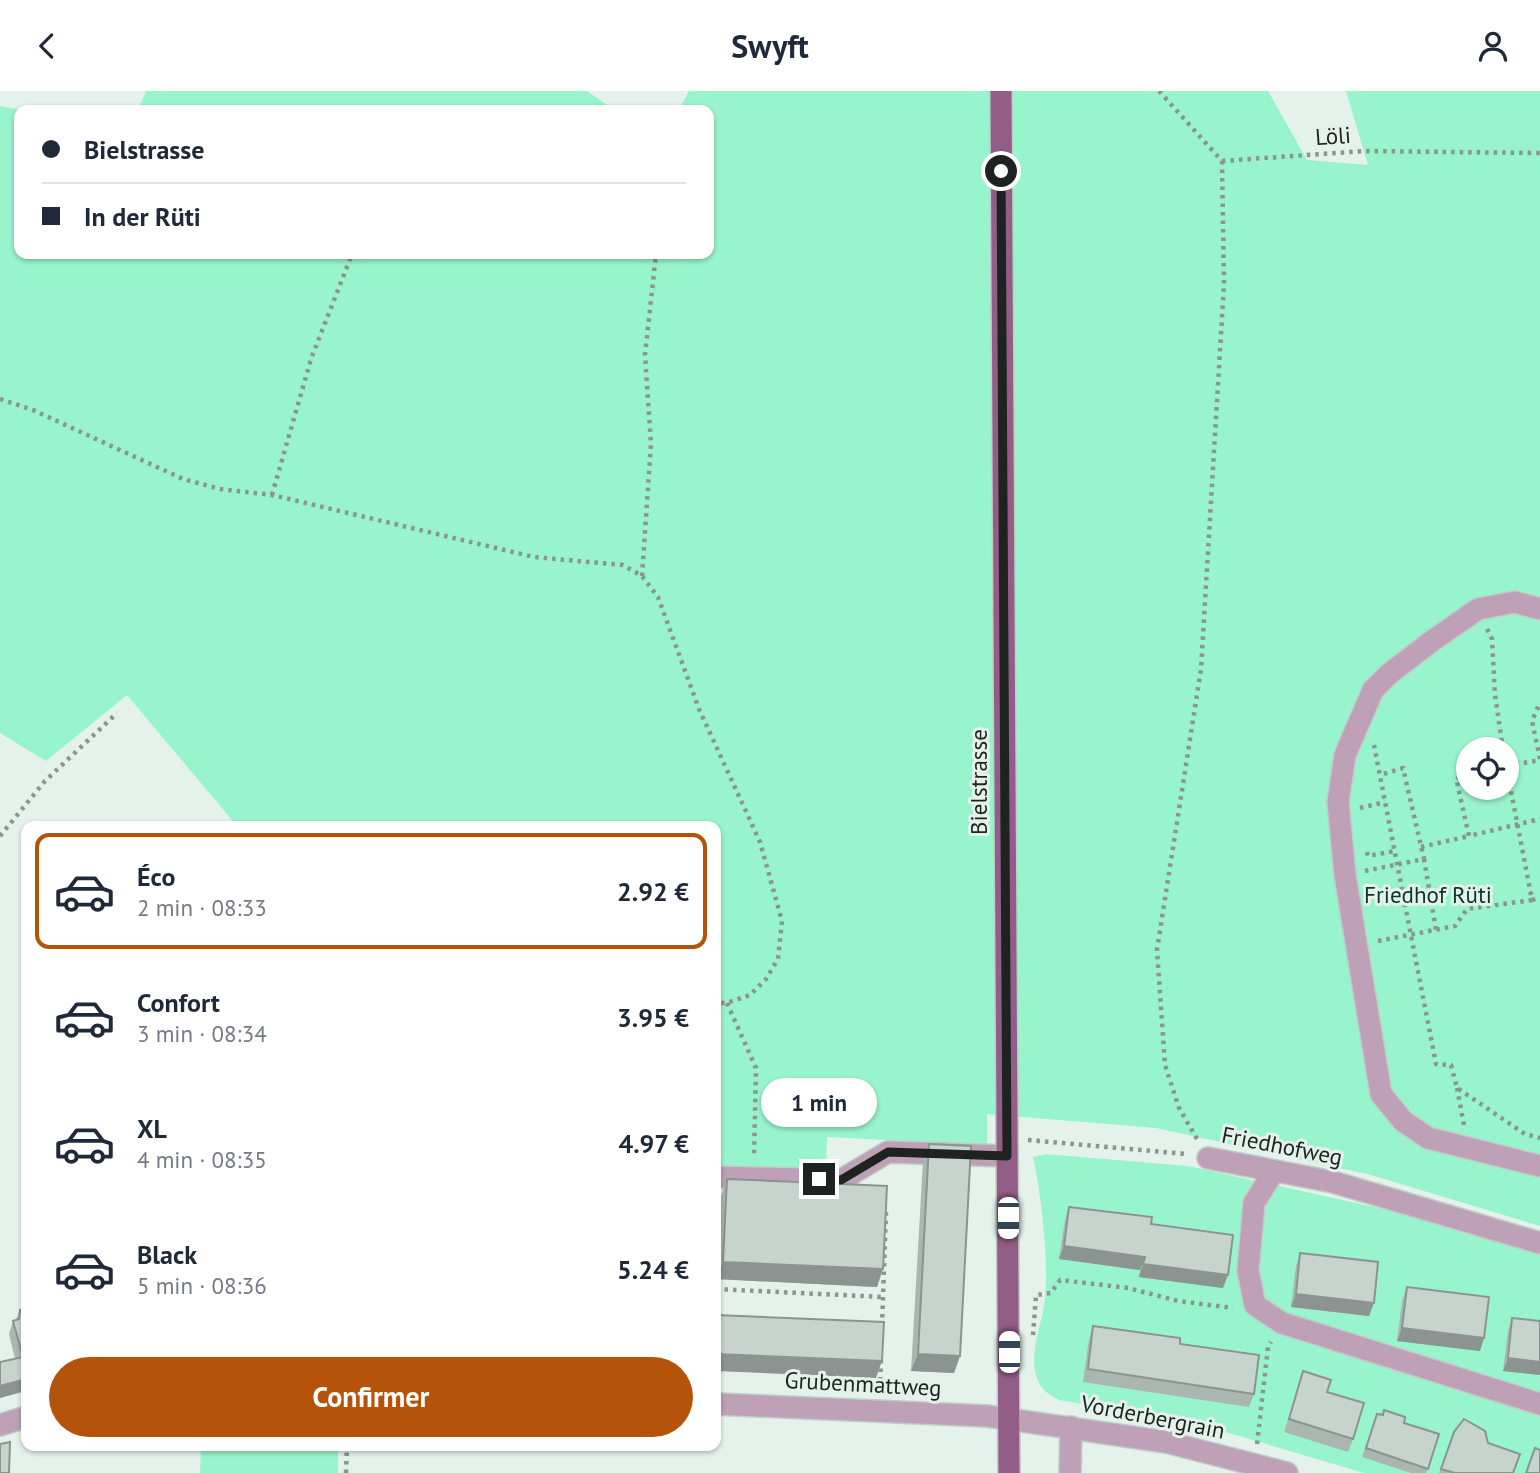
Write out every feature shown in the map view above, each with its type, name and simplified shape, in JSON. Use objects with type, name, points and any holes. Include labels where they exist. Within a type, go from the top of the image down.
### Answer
[{"type":"main road","name":"Bielstrasse","points":[[1001,91],[1009,1473]]},
{"type":"street","points":[[1540,609],[1515,602],[1478,609],[1399,665],[1373,690],[1345,755],[1338,802],[1345,875],[1381,1094],[1402,1121],[1428,1138],[1540,1166]]},
{"type":"street","points":[[721,1177],[841,1180],[888,1152],[1007,1147]]},
{"type":"street","name":"Friedhofweg","points":[[1208,1158],[1334,1182],[1540,1243]]},
{"type":"street","points":[[1274,1171],[1254,1203],[1248,1271],[1255,1304],[1282,1323],[1540,1404]]},
{"type":"street","name":"Grubenmattweg","points":[[721,1404],[880,1410],[1008,1419]]},
{"type":"street","points":[[0,1425],[21,1419]]},
{"type":"street","name":"Vorderbergrain","points":[[1008,1419],[1166,1442],[1287,1473]]},
{"type":"street","points":[[1070,1473],[1071,1427]]},
{"type":"path","points":[[1159,91],[1222,161],[1224,284],[1201,669],[1157,950],[1165,1065],[1179,1108],[1208,1158]]},
{"type":"path","name":"Löli","points":[[1222,161],[1364,151],[1540,153]]},
{"type":"path","points":[[272,495],[311,359],[350,259]]},
{"type":"path","points":[[642,576],[651,444],[645,355],[655,259]]},
{"type":"path","points":[[0,399],[33,410],[183,479],[220,489],[272,495],[534,557],[624,565],[642,576],[658,597],[699,709],[760,842],[782,921],[778,959],[766,979],[750,995],[721,1003]]},
{"type":"path","points":[[1478,609],[1492,639],[1495,695],[1501,737]]},
{"type":"path","points":[[1519,765],[1540,760],[1532,722],[1540,702]]},
{"type":"path","points":[[0,837],[45,781],[117,713]]},
{"type":"path","points":[[1373,739],[1436,1064],[1451,1065],[1469,1149]]},
{"type":"path","points":[[1380,775],[1404,768],[1436,930]]},
{"type":"path","points":[[1461,800],[1469,836]]},
{"type":"path","points":[[1513,800],[1532,900]]},
{"type":"path","points":[[1362,820],[1360,807],[1385,802]]},
{"type":"path","points":[[1421,847],[1540,819]]},
{"type":"path","points":[[1366,844],[1368,856],[1395,851]]},
{"type":"path","points":[[1345,875],[1424,859]]},
{"type":"path","points":[[1357,946],[1455,926],[1467,909],[1540,897]]},
{"type":"path","points":[[727,1003],[756,1068],[754,1177]]},
{"type":"path","points":[[1457,1088],[1525,1134],[1540,1138]]},
{"type":"path","name":"Friedhofweg","points":[[1007,1147],[1166,1150],[1208,1158]]},
{"type":"path","points":[[882,1335],[886,1205]]},
{"type":"path","points":[[1032,1340],[1036,1295],[1051,1293],[1060,1280],[1128,1288],[1178,1301],[1233,1308],[1255,1304]]},
{"type":"path","points":[[721,1289],[883,1297]]},
{"type":"path","points":[[1255,1465],[1268,1347],[1282,1323]]},
{"type":"path","points":[[880,1410],[881,1347]]},
{"type":"path","points":[[346,1473],[347,1451]]},
{"type":"green space","points":[[146,91],[587,91],[607,105],[140,105]]},
{"type":"green space","name":"Friedhof Rüti","points":[[689,91],[1268,91],[1307,160],[1368,165],[1346,91],[1540,91],[1540,1226],[1371,1175],[1156,1128],[987,1114],[987,1145],[827,1137],[826,1168],[721,1166],[721,821],[233,821],[127,695],[46,761],[0,733],[0,106],[14,109],[14,259],[714,259],[714,105],[682,105]]},
{"type":"green space","points":[[1046,1154],[1188,1166],[1388,1210],[1540,1255],[1540,1473],[1364,1473],[1195,1423],[1059,1400],[1051,1396],[1039,1382],[1034,1358],[1044,1308],[1046,1266],[1039,1189],[1033,1157]]},
{"type":"green space","points":[[201,1451],[338,1451],[338,1473],[200,1473]]},
{"type":"building","points":[[929,1144],[971,1146],[960,1356],[918,1354]]},
{"type":"building","points":[[727,1179],[887,1186],[883,1269],[723,1262]]},
{"type":"building","points":[[1069,1207],[1152,1217],[1151,1224],[1233,1235],[1228,1275],[1143,1264],[1145,1257],[1064,1246]]},
{"type":"building","points":[[1300,1253],[1378,1262],[1374,1303],[1296,1294]]},
{"type":"building","points":[[1407,1287],[1489,1297],[1484,1338],[1402,1328]]},
{"type":"building","points":[[21,1310],[21,1350],[13,1321],[19,1319]]},
{"type":"building","points":[[721,1315],[884,1322],[882,1361],[721,1354]]},
{"type":"building","points":[[1512,1318],[1540,1321],[1540,1362],[1508,1358]]},
{"type":"building","points":[[1093,1326],[1180,1338],[1180,1344],[1259,1355],[1254,1394],[1088,1369]]},
{"type":"building","points":[[21,1357],[21,1380],[0,1386],[0,1362]]},
{"type":"building","points":[[1303,1371],[1331,1380],[1327,1392],[1364,1403],[1353,1439],[1289,1419]]},
{"type":"building","points":[[1384,1410],[1405,1417],[1404,1423],[1439,1434],[1428,1469],[1366,1448],[1377,1414],[1383,1415]]},
{"type":"building","points":[[1464,1419],[1485,1431],[1488,1443],[1520,1454],[1513,1473],[1455,1473],[1441,1469],[1454,1432]]},
{"type":"building","points":[[10,1442],[9,1473],[0,1473],[0,1444]]},
{"type":"building","points":[[1535,1448],[1540,1450],[1540,1473],[1526,1473]]},
{"type":"route","points":[[819,1179],[841,1180],[888,1152],[1007,1156],[1001,171]]}]
